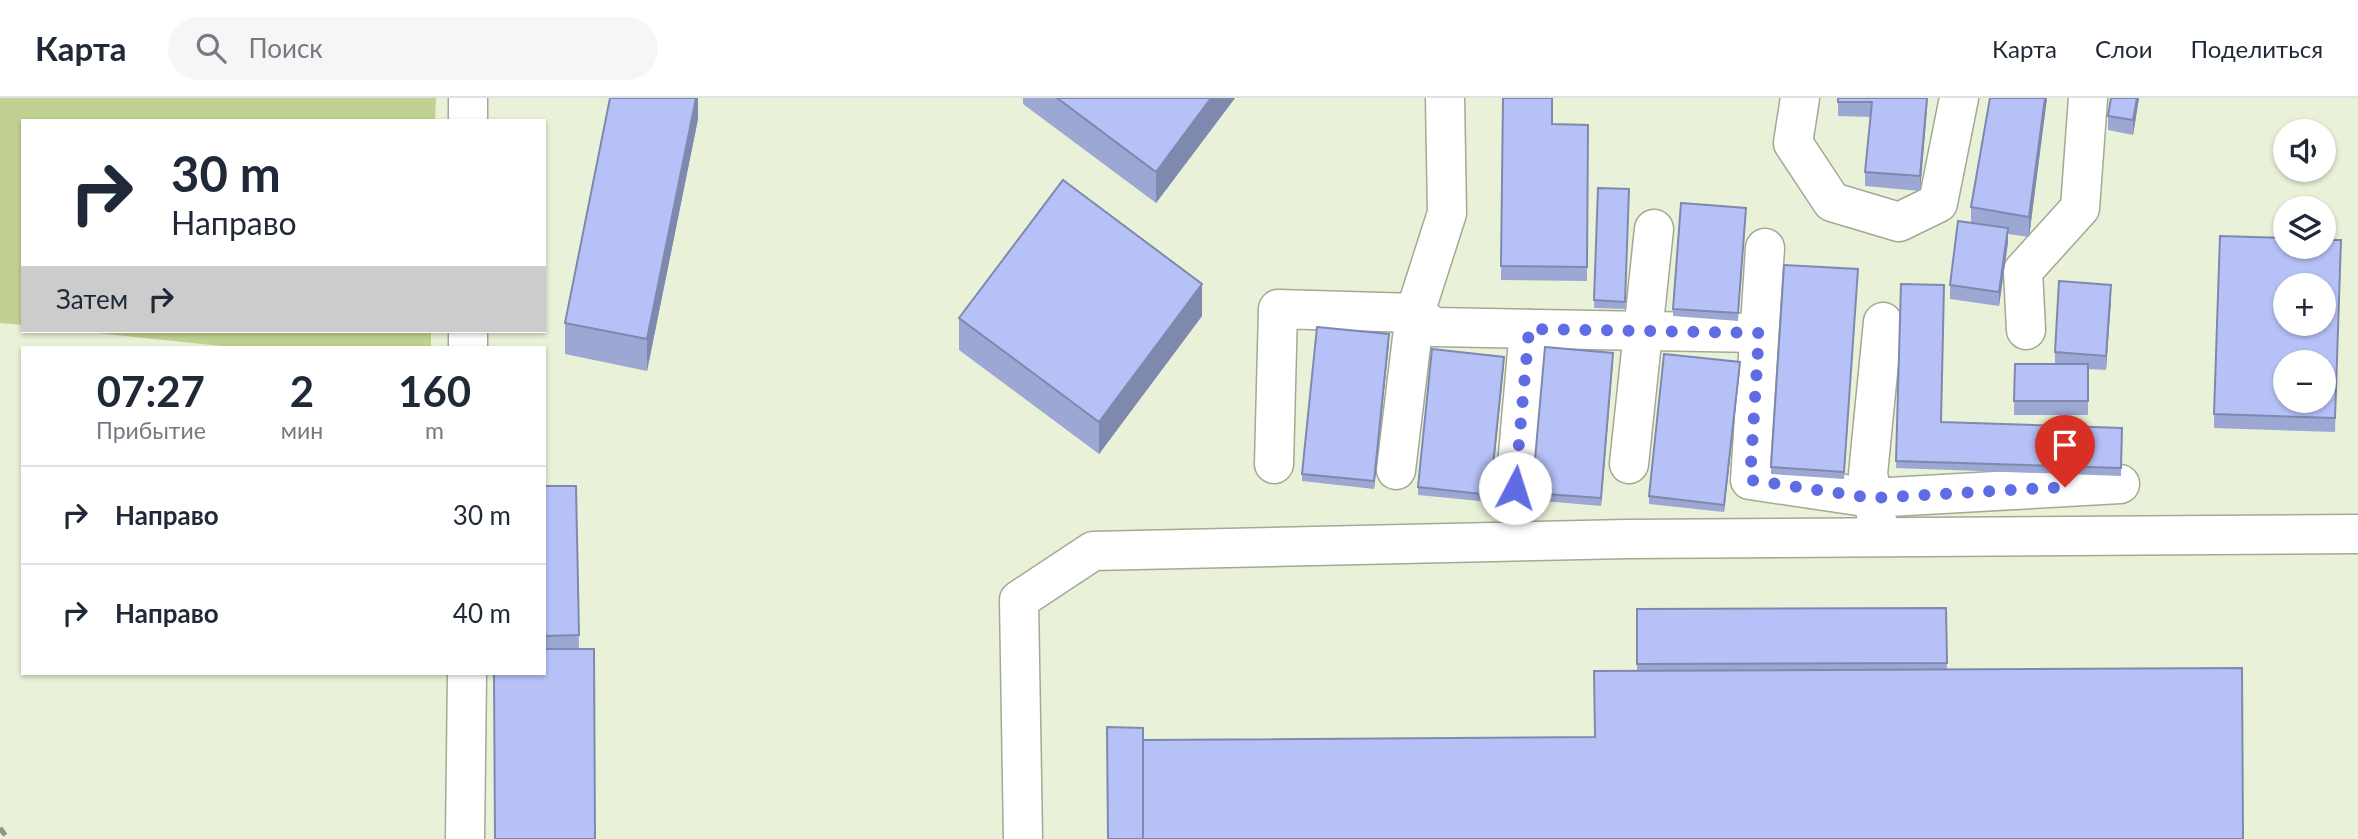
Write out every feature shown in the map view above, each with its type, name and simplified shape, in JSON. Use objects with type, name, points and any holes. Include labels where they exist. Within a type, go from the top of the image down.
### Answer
[{"type":"lane","points":[[468,98],[468,119]]},
{"type":"lane","points":[[1396,470],[1415,313],[1447,213],[1445,98]]},
{"type":"lane","points":[[1800,98],[1793,143],[1832,202],[1899,222],[1938,203],[1959,98]]},
{"type":"lane","points":[[2026,330],[2023,271],[2080,208],[2088,98]]},
{"type":"lane","points":[[1629,464],[1654,229]]},
{"type":"lane","points":[[1765,248],[1750,480],[1872,498],[2120,484]]},
{"type":"lane","points":[[1274,464],[1278,309],[1415,313],[1434,327],[1759,333]]},
{"type":"lane","points":[[1881,539],[1868,474],[1883,322]]},
{"type":"lane","points":[[1515,488],[1529,329]]},
{"type":"lane","points":[[1023,839],[1019,600],[1093,551],[1627,539],[2358,534]]},
{"type":"lane","points":[[465,839],[467,675]]},
{"type":"green space","points":[[0,98],[436,98],[435,119],[21,119],[21,325],[0,323]]},
{"type":"green space","points":[[96,333],[431,333],[431,346],[222,346]]},
{"type":"building","points":[[610,98],[696,98],[647,339],[565,323]]},
{"type":"building","points":[[1057,98],[1211,98],[1156,172]]},
{"type":"building","points":[[1503,98],[1552,98],[1552,124],[1588,125],[1587,267],[1501,266]]},
{"type":"building","points":[[1838,98],[1927,98],[1920,176],[1865,172],[1872,102],[1838,102]]},
{"type":"building","points":[[1990,98],[2045,98],[2029,217],[1971,207]]},
{"type":"building","points":[[2111,98],[2137,98],[2133,120],[2108,116]]},
{"type":"building","points":[[1063,180],[1202,284],[1099,422],[959,318]]},
{"type":"building","points":[[1598,188],[1629,189],[1625,302],[1594,300]]},
{"type":"building","points":[[1681,203],[1746,208],[1738,313],[1673,309]]},
{"type":"building","points":[[1958,221],[2008,228],[1999,292],[1950,285]]},
{"type":"building","points":[[2220,236],[2273,238],[2273,259],[2336,259],[2336,240],[2341,240],[2336,388],[2336,350],[2273,350],[2273,413],[2335,413],[2335,418],[2214,414]]},
{"type":"building","points":[[1784,265],[1858,269],[1844,472],[1771,467]]},
{"type":"building","points":[[2059,281],[2111,285],[2106,356],[2055,352]]},
{"type":"building","points":[[1901,284],[1944,285],[1941,422],[2122,428],[2121,468],[1896,461]]},
{"type":"building","points":[[1317,327],[1389,334],[1374,481],[1302,474]]},
{"type":"building","points":[[1545,347],[1613,353],[1601,498],[1532,493]]},
{"type":"building","points":[[1432,349],[1504,357],[1490,495],[1418,487]]},
{"type":"building","points":[[1664,354],[1740,362],[1724,505],[1649,496]]},
{"type":"building","points":[[2015,364],[2088,364],[2088,401],[2014,401]]},
{"type":"building","points":[[546,486],[576,486],[579,635],[546,636]]},
{"type":"building","points":[[1946,608],[1947,663],[1637,664],[1637,609]]},
{"type":"building","points":[[546,649],[594,649],[595,839],[495,839],[494,675],[546,675]]},
{"type":"building","points":[[2242,668],[2243,839],[1143,839],[1143,740],[1595,737],[1594,671]]},
{"type":"building","points":[[1107,727],[1143,728],[1143,839],[1108,839]]},
{"type":"railway","points":[[0,828],[8,839]]},
{"type":"route","points":[[1515,488],[1529,329],[1759,333],[1750,480],[1872,498],[2065,487]]}]
